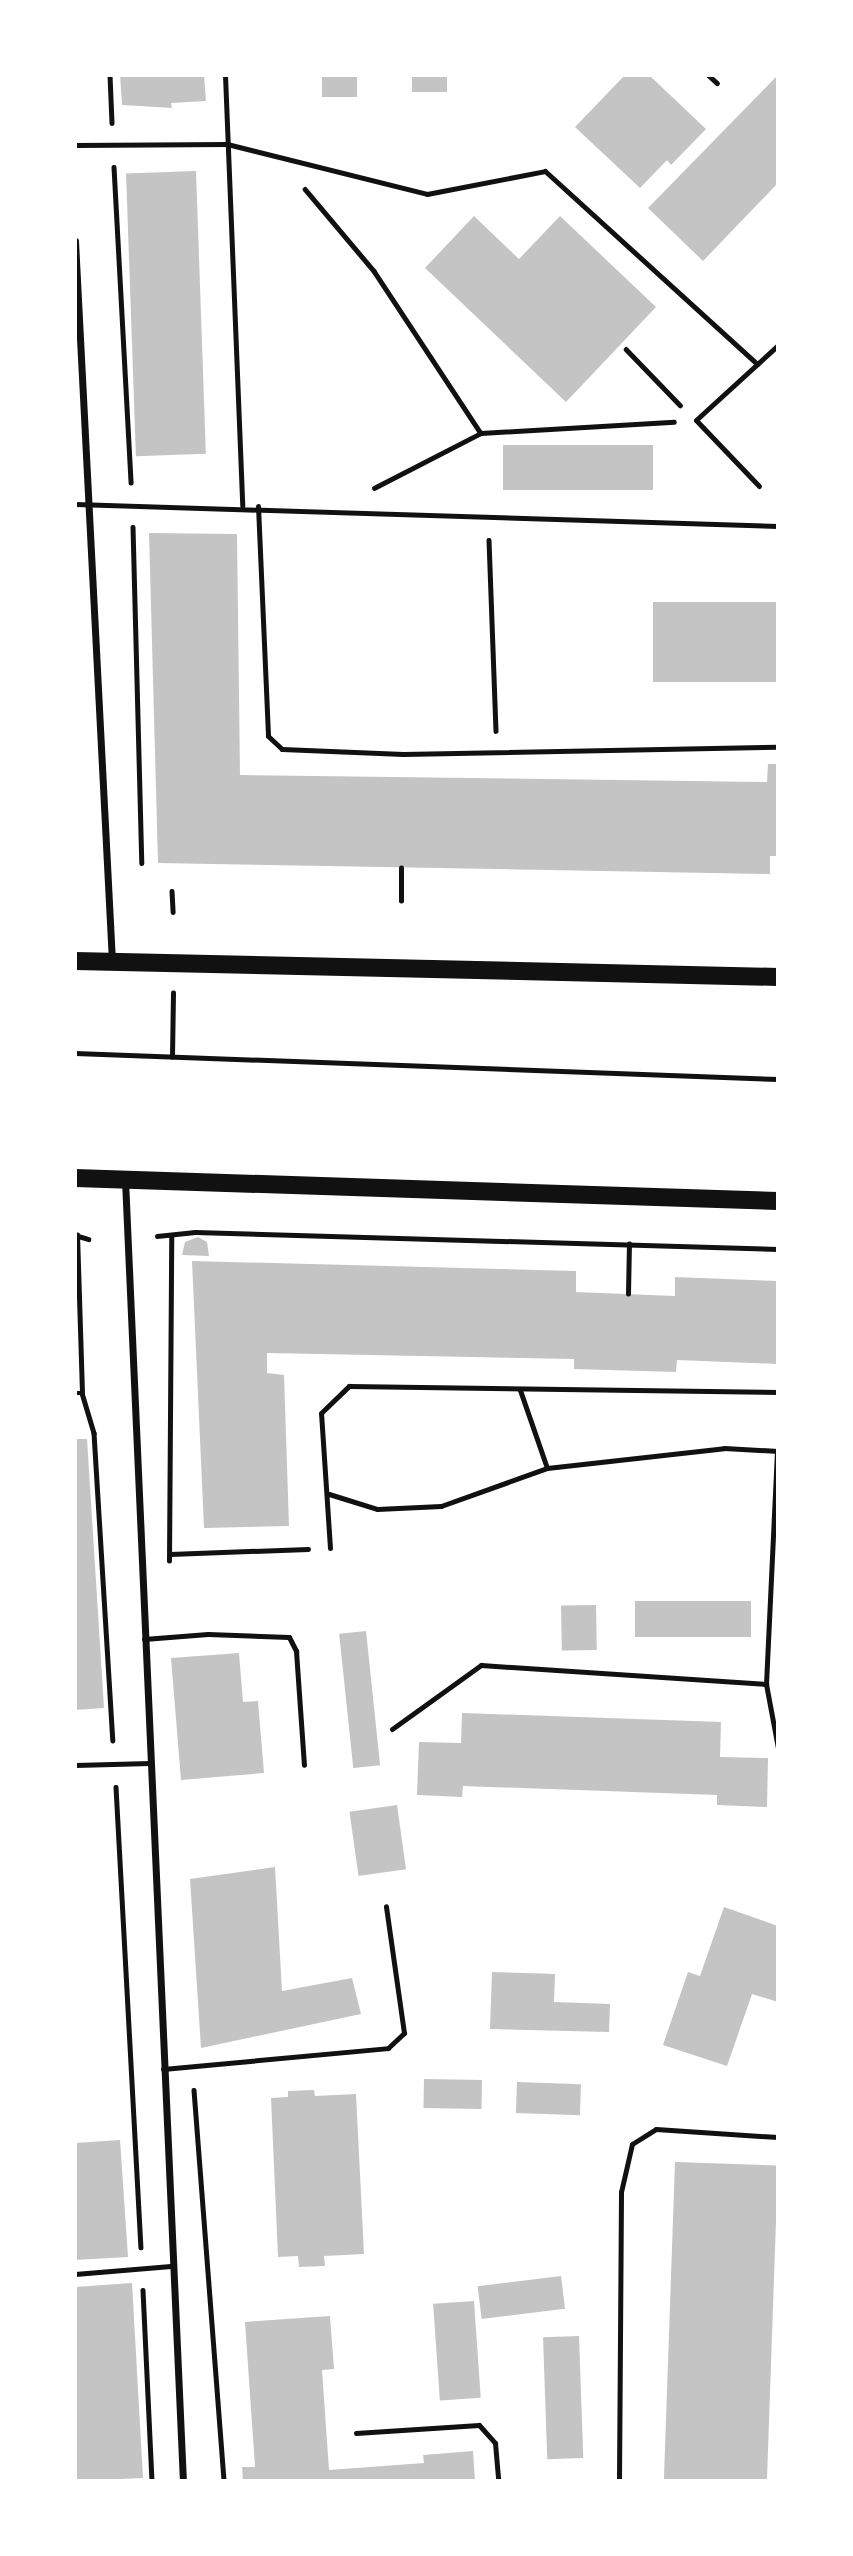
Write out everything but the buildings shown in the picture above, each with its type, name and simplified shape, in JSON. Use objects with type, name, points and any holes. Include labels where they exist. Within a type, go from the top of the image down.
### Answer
[{"type":"main road","points":[[75,961],[778,976]]},
{"type":"main road","points":[[75,1178],[778,1201]]},
{"type":"street","points":[[75,241],[112,962]]},
{"type":"street","points":[[125,1179],[171,2266],[183,2481]]},
{"type":"lane","points":[[225,75],[243,506]]},
{"type":"lane","points":[[708,75],[717,83]]},
{"type":"lane","points":[[75,145],[228,144],[427,194],[545,171],[757,364]]},
{"type":"lane","points":[[759,486],[696,421],[778,345]]},
{"type":"lane","points":[[75,504],[258,506],[778,526]]},
{"type":"lane","points":[[258,506],[271,743],[282,749],[380,754],[778,747]]},
{"type":"lane","points":[[330,1548],[329,1494],[321,1413],[349,1386],[778,1392]]},
{"type":"lane","points":[[520,1390],[547,1468]]},
{"type":"lane","points":[[329,1494],[377,1509],[441,1506],[547,1468],[724,1448],[778,1451],[766,1684],[778,1748]]},
{"type":"lane","points":[[144,1639],[208,1634],[289,1637],[296,1651],[304,1765]]},
{"type":"lane","points":[[392,1729],[481,1665],[766,1684]]},
{"type":"lane","points":[[75,1765],[150,1763]]},
{"type":"lane","points":[[163,2069],[387,2048],[404,2033],[386,1906]]},
{"type":"lane","points":[[620,2481],[621,2192],[632,2144],[656,2129],[778,2137]]},
{"type":"lane","points":[[75,2274],[171,2266]]},
{"type":"lane","points":[[356,2433],[479,2425],[495,2444],[498,2481]]},
{"type":"path","points":[[110,75],[132,504],[142,863]]},
{"type":"path","points":[[280,159],[374,271],[481,433]]},
{"type":"path","points":[[626,349],[696,421]]},
{"type":"path","points":[[333,509],[481,433],[696,421]]},
{"type":"path","points":[[488,515],[497,750]]},
{"type":"path","points":[[401,869],[401,901]]},
{"type":"path","points":[[172,891],[173,912]]},
{"type":"path","points":[[172,1057],[173,992]]},
{"type":"path","points":[[75,1053],[778,1079]]},
{"type":"path","points":[[157,1236],[195,1232],[778,1249]]},
{"type":"path","points":[[88,1238],[76,1235],[82,1393],[94,1433],[115,1766],[152,2481]]},
{"type":"path","points":[[169,1567],[171,1236]]},
{"type":"path","points":[[628,1294],[629,1244]]},
{"type":"path","points":[[75,1393],[82,1393]]},
{"type":"path","points":[[170,1554],[330,1548]]},
{"type":"path","points":[[192,2066],[224,2481]]}]
